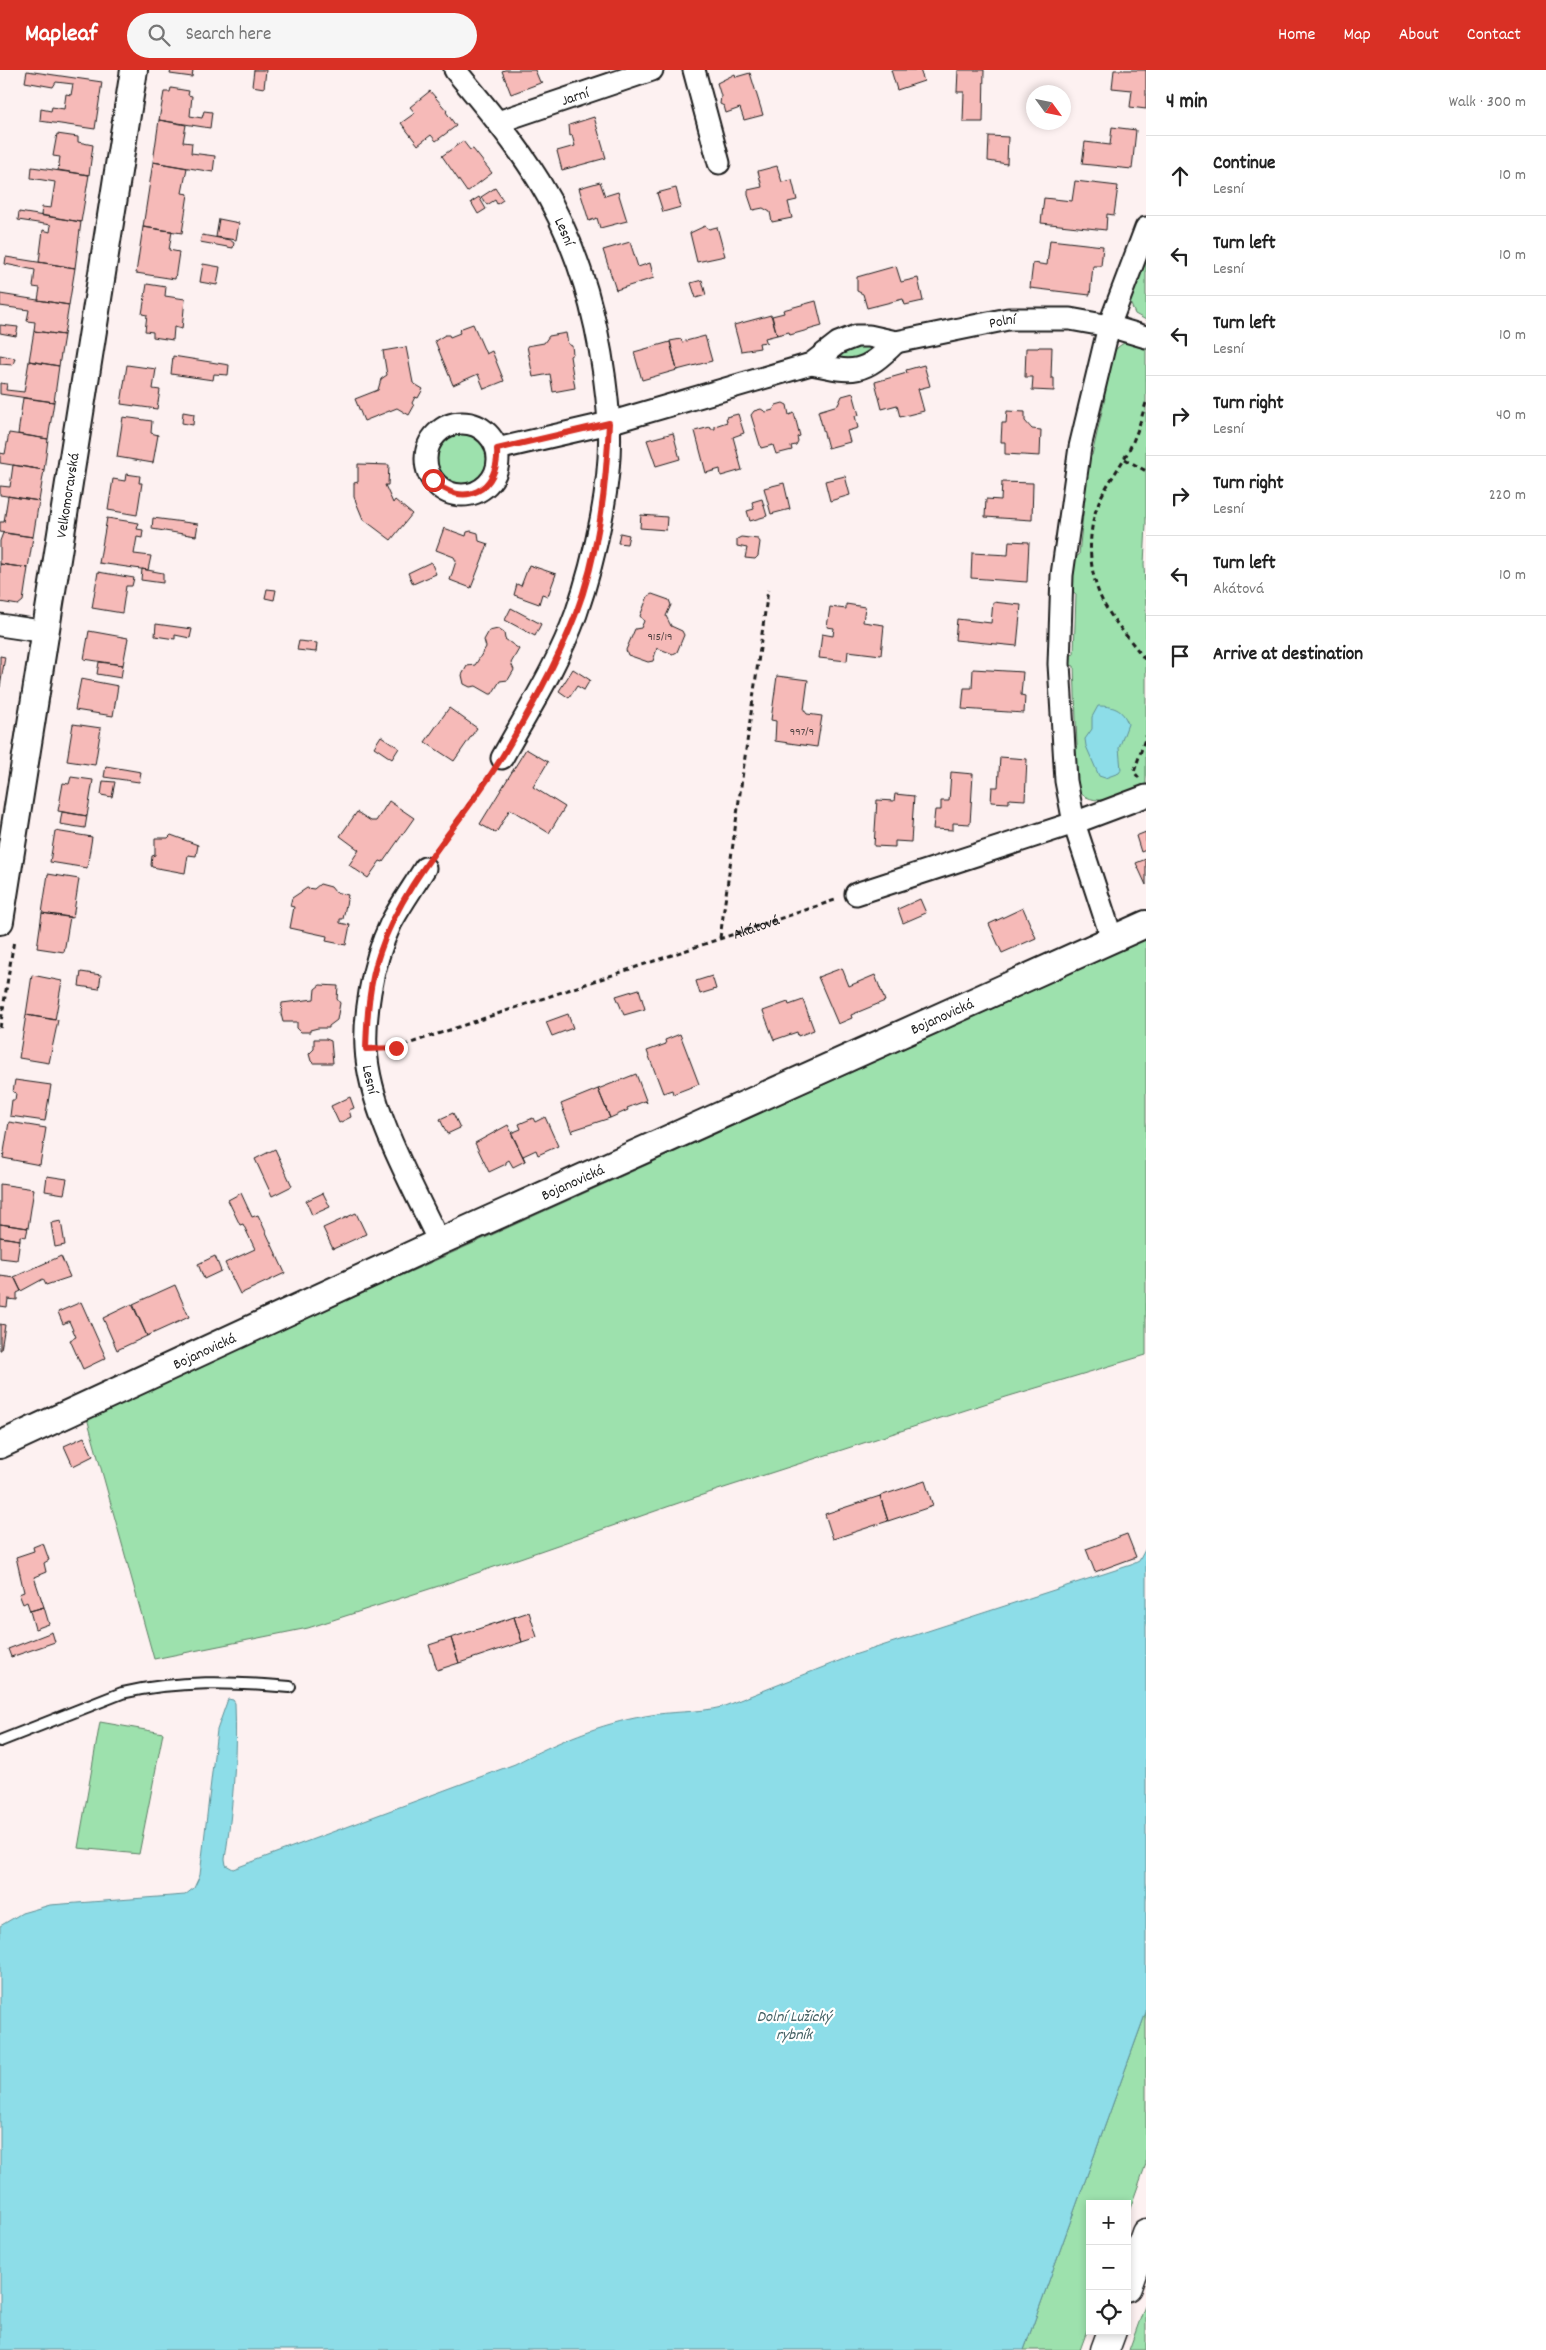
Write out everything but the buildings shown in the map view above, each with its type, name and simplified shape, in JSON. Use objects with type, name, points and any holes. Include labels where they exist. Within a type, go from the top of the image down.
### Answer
[{"type":"main road","points":[[1131,2276],[1146,2234]]},
{"type":"main road","points":[[1105,2350],[1111,2335]]},
{"type":"street","name":"Velkomoravská","points":[[0,921],[134,70]]},
{"type":"street","name":"Lesní","points":[[455,70],[498,122],[540,182],[571,244],[595,316],[609,423],[604,492],[594,551],[576,614],[551,670],[502,758]]},
{"type":"street","name":"Jarní","points":[[498,122],[652,70]]},
{"type":"street","points":[[694,70],[719,163]]},
{"type":"street","points":[[1112,939],[1074,823],[1066,781],[1060,664],[1062,575],[1080,447],[1109,326],[1146,228]]},
{"type":"street","name":"Polní","points":[[609,423],[811,364],[838,343],[856,336],[868,336],[896,342],[1008,319],[1070,319],[1109,326],[1146,337]]},
{"type":"street","name":"Polní","points":[[811,364],[843,370],[863,368],[874,362],[896,342]]},
{"type":"street","points":[[497,449],[609,423]]},
{"type":"street","points":[[0,625],[47,632]]},
{"type":"street","points":[[856,894],[1074,823],[1144,790]]},
{"type":"street","name":"Lesní","points":[[424,868],[391,924],[380,952],[372,979],[366,1017],[366,1049],[370,1080],[385,1126],[439,1242]]},
{"type":"street","name":"Bojanovická","points":[[0,1445],[439,1242],[1146,924]]},
{"type":"lane","points":[[0,1741],[122,1693],[137,1690],[208,1683],[290,1687]]},
{"type":"path","points":[[1146,403],[1135,438],[1125,459],[1102,497],[1090,533],[1097,588],[1107,609],[1146,661]]},
{"type":"path","points":[[1125,459],[1144,470]]},
{"type":"path","points":[[1086,572],[1094,571]]},
{"type":"path","points":[[720,938],[768,590]]},
{"type":"path","points":[[1142,655],[1146,653]]},
{"type":"path","points":[[1144,790],[1134,772],[1146,736]]},
{"type":"path","points":[[424,868],[502,758]]},
{"type":"path","name":"Akátová","points":[[366,1049],[396,1048],[856,894]]},
{"type":"green space","points":[[1146,258],[1146,320],[1135,314],[1129,300],[1143,260]]},
{"type":"green space","points":[[1127,342],[1146,346],[1146,524],[1144,564],[1146,608],[1146,786],[1117,797],[1099,800],[1090,799],[1082,795],[1074,787],[1073,750],[1077,746],[1074,666],[1069,665],[1068,656],[1074,654],[1076,594],[1070,589],[1074,558],[1079,555],[1089,456],[1092,455],[1105,398],[1102,394],[1106,371],[1115,351]]},
{"type":"green space","points":[[850,346],[870,346],[871,350],[860,359],[836,359],[838,353]]},
{"type":"green space","points":[[463,429],[480,434],[488,442],[493,459],[488,476],[480,484],[463,489],[446,484],[438,476],[433,459],[438,442],[446,434]]},
{"type":"green space","points":[[1146,939],[1146,1355],[1006,1397],[693,1498],[445,1584],[308,1628],[154,1659],[87,1418]]},
{"type":"green space","points":[[100,1722],[163,1733],[139,1854],[78,1848]]},
{"type":"green space","points":[[1146,2012],[1146,2164],[1131,2206],[1131,2200],[1086,2200],[1086,2334],[1080,2350],[1024,2350]]},
{"type":"green space","points":[[1146,2303],[1146,2350],[1129,2350]]},
{"type":"water","points":[[1098,706],[1117,709],[1128,724],[1119,748],[1121,770],[1119,773],[1105,778],[1099,776],[1086,746],[1085,739],[1092,729],[1092,717]]},
{"type":"water","name":"Dolní Lužický rybník","points":[[1146,1548],[1146,2012],[1024,2350],[0,2350],[0,1926],[22,1913],[50,1905],[185,1895],[194,1888],[200,1875],[217,1730],[228,1699],[233,1700],[235,1703],[235,1762],[225,1859],[226,1865],[233,1869],[515,1764],[562,1741],[595,1729],[645,1716],[722,1707],[854,1655],[1131,1565],[1139,1561]]},
{"type":"route","points":[[396,1048],[366,1049],[366,1017],[372,979],[380,952],[391,924],[424,868],[502,758],[551,670],[576,614],[594,551],[606,482],[609,423],[497,449],[498,462],[490,482],[480,490],[468,494],[456,494],[442,489],[433,480]]}]
